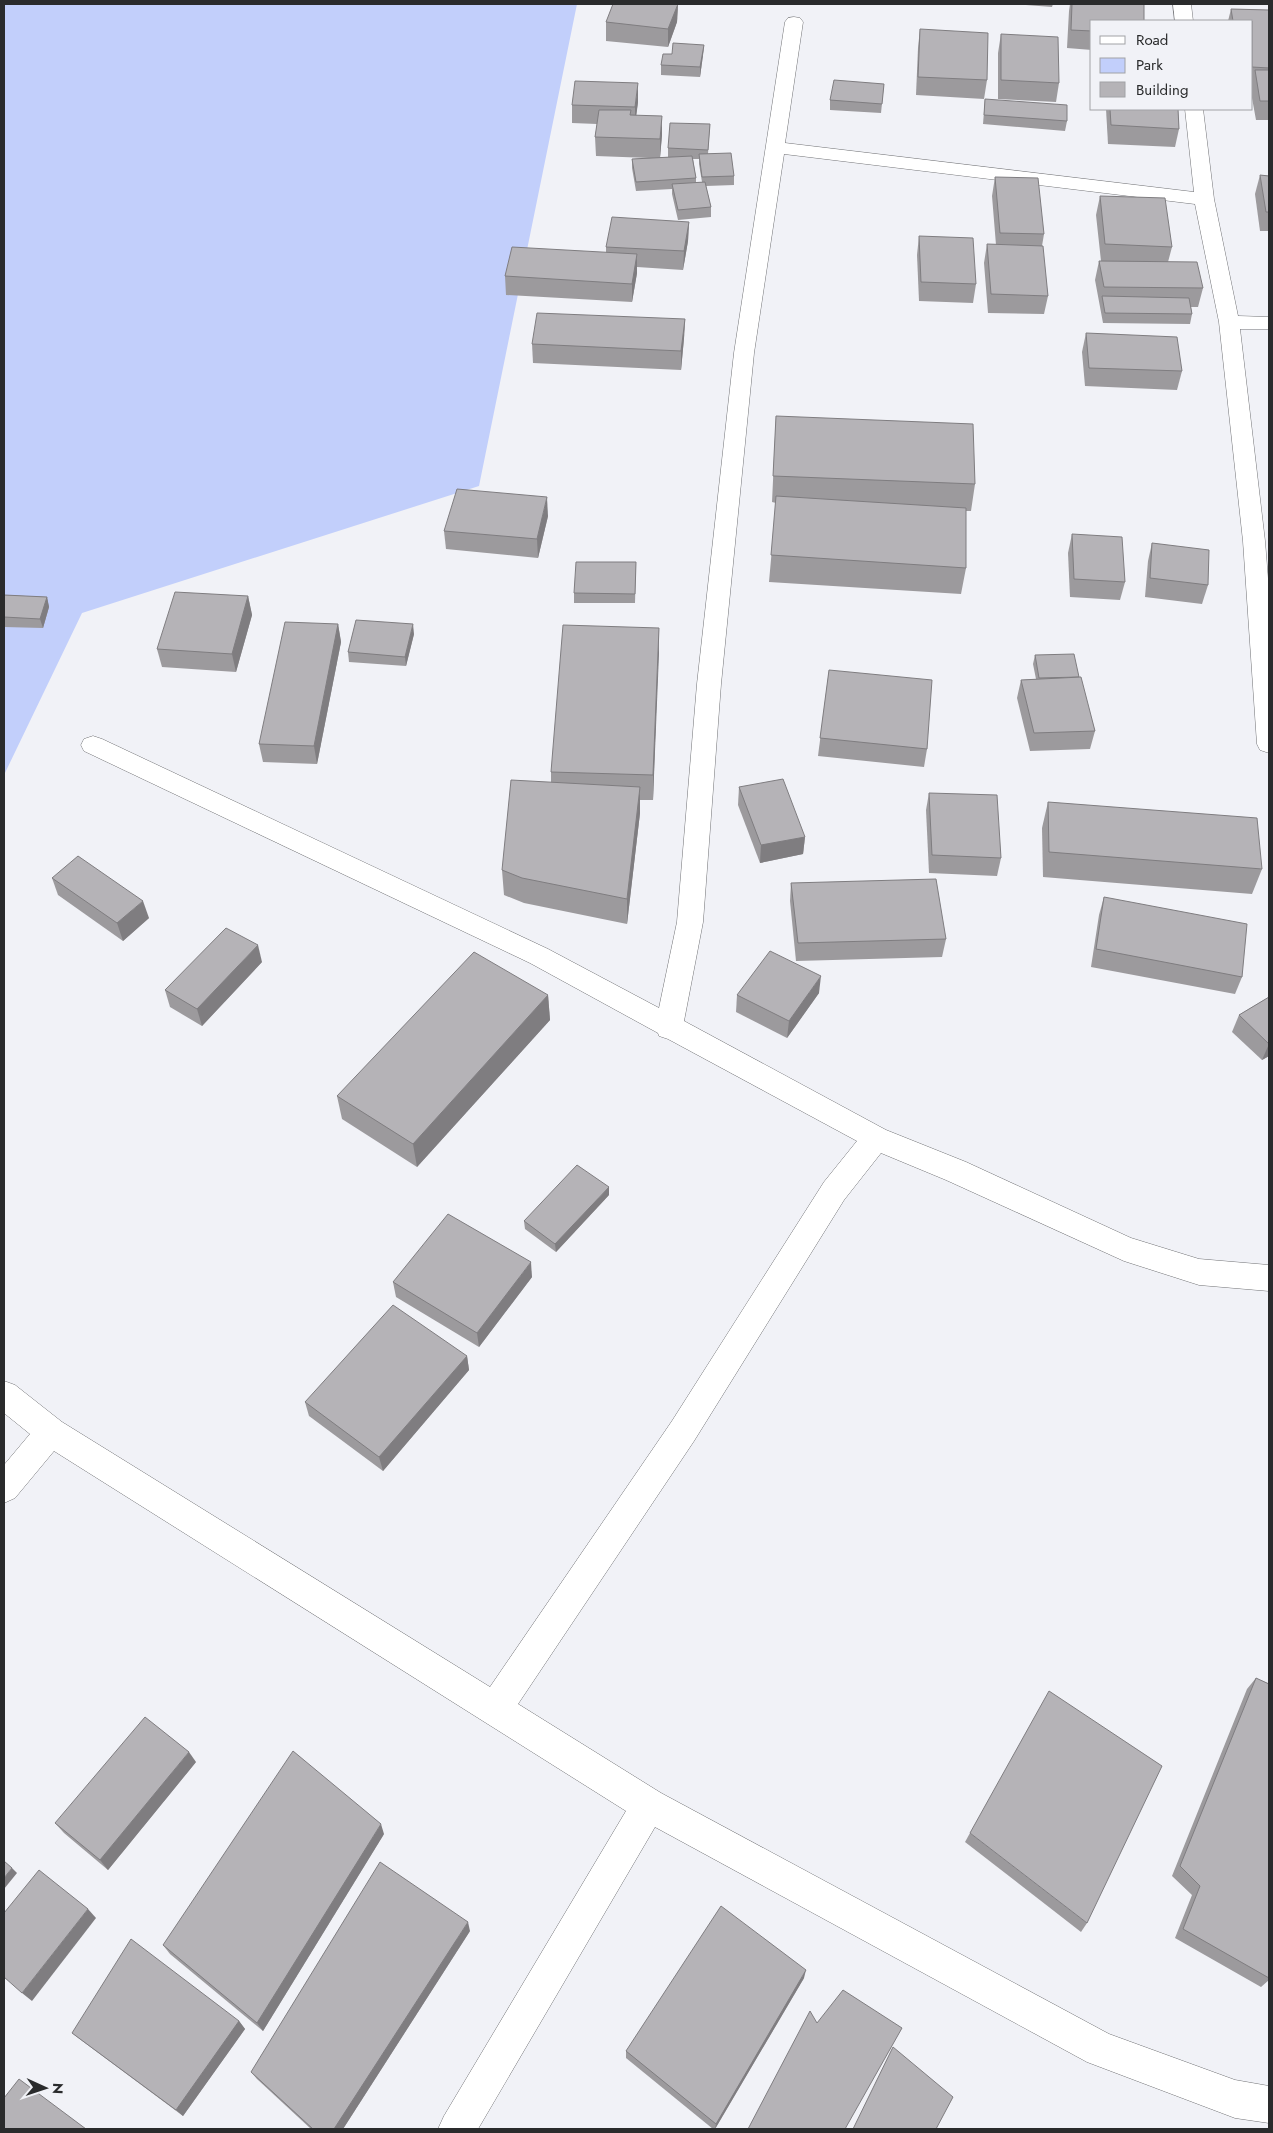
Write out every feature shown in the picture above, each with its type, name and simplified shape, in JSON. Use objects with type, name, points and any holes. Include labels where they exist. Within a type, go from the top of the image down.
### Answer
[{"type":"street","points":[[1182,4],[1184,20]]},
{"type":"street","points":[[669,1028],[690,922],[709,684],[744,353],[794,22]]},
{"type":"street","points":[[1194,110],[1204,199],[1228,322],[1254,541],[1269,744]]},
{"type":"street","points":[[775,146],[995,175],[1204,199]]},
{"type":"street","points":[[1228,322],[1269,323]]},
{"type":"street","points":[[93,744],[538,956],[876,1138],[956,1171],[1124,1248],[1199,1272],[1269,1278]]},
{"type":"street","points":[[495,1709],[683,1431],[834,1191],[876,1138]]},
{"type":"street","points":[[4,1395],[51,1432],[649,1805],[1100,2049],[1235,2099],[1269,2104]]},
{"type":"street","points":[[4,1488],[51,1432]]},
{"type":"street","points":[[457,2129],[649,1805]]},
{"type":"green space","points":[[4,4],[577,4],[479,486],[82,613],[4,775]]},
{"type":"building","points":[[613,4],[678,4],[668,29],[606,22]]},
{"type":"building","points":[[1072,4],[1144,4],[1144,20],[1090,20],[1090,31],[1071,30]]},
{"type":"building","points":[[1231,9],[1269,10],[1269,68],[1253,67],[1253,20],[1233,20]]},
{"type":"building","points":[[920,29],[988,33],[987,80],[918,77]]},
{"type":"building","points":[[1001,34],[1058,37],[1059,83],[1001,80]]},
{"type":"building","points":[[673,43],[704,45],[700,67],[661,65],[663,54],[672,54]]},
{"type":"building","points":[[1255,70],[1269,70],[1269,101],[1260,101]]},
{"type":"building","points":[[834,80],[884,84],[882,104],[830,100]]},
{"type":"building","points":[[575,81],[638,83],[635,107],[572,105]]},
{"type":"building","points":[[985,99],[1067,105],[1067,121],[984,115]]},
{"type":"building","points":[[599,110],[631,110],[630,115],[662,116],[660,139],[595,137]]},
{"type":"building","points":[[1110,110],[1178,110],[1179,129],[1111,125]]},
{"type":"building","points":[[670,123],[710,124],[708,150],[668,148]]},
{"type":"building","points":[[731,153],[734,176],[702,177],[699,154]]},
{"type":"building","points":[[692,156],[696,178],[636,182],[632,159]]},
{"type":"building","points":[[1260,175],[1269,176],[1269,212],[1266,212]]},
{"type":"building","points":[[995,177],[1038,178],[1044,234],[1000,233]]},
{"type":"building","points":[[705,182],[711,207],[678,210],[672,184]]},
{"type":"building","points":[[1100,196],[1165,198],[1172,247],[1105,244]]},
{"type":"building","points":[[612,217],[689,222],[684,251],[606,247]]},
{"type":"building","points":[[919,236],[973,238],[976,284],[921,282]]},
{"type":"building","points":[[987,244],[1043,246],[1048,296],[991,294]]},
{"type":"building","points":[[512,247],[637,254],[632,284],[505,276]]},
{"type":"building","points":[[1099,261],[1197,262],[1203,288],[1104,287]]},
{"type":"building","points":[[1102,296],[1189,298],[1192,314],[1105,313]]},
{"type":"building","points":[[537,313],[685,319],[681,351],[532,344]]},
{"type":"building","points":[[1086,333],[1177,337],[1182,371],[1089,368]]},
{"type":"building","points":[[776,416],[973,424],[975,484],[773,476]]},
{"type":"building","points":[[457,489],[547,497],[537,539],[444,531]]},
{"type":"building","points":[[776,496],[966,508],[966,568],[771,555]]},
{"type":"building","points":[[1072,534],[1122,537],[1125,582],[1074,579]]},
{"type":"building","points":[[1152,543],[1209,550],[1208,585],[1150,578]]},
{"type":"building","points":[[576,562],[636,562],[635,594],[574,593]]},
{"type":"building","points":[[175,592],[248,596],[232,654],[157,649]]},
{"type":"building","points":[[4,595],[47,597],[40,619],[4,617]]},
{"type":"building","points":[[356,620],[413,624],[405,657],[348,652]]},
{"type":"building","points":[[285,622],[338,624],[314,746],[259,744]]},
{"type":"building","points":[[563,625],[659,628],[653,775],[551,772]]},
{"type":"building","points":[[1074,654],[1079,677],[1039,678],[1035,655]]},
{"type":"building","points":[[829,670],[932,680],[927,749],[820,738]]},
{"type":"building","points":[[1081,677],[1095,731],[1034,733],[1021,680]]},
{"type":"building","points":[[783,779],[805,837],[761,845],[739,787]]},
{"type":"building","points":[[511,780],[640,787],[627,899],[522,878],[502,870]]},
{"type":"building","points":[[929,793],[997,795],[1001,858],[932,855]]},
{"type":"building","points":[[1048,802],[1257,818],[1262,869],[1049,852]]},
{"type":"building","points":[[78,856],[143,901],[117,923],[52,878]]},
{"type":"building","points":[[936,879],[946,939],[798,943],[791,883]]},
{"type":"building","points":[[1104,897],[1247,924],[1242,977],[1096,949]]},
{"type":"building","points":[[226,928],[258,945],[197,1009],[165,990]]},
{"type":"building","points":[[770,951],[821,976],[789,1021],[737,995]]},
{"type":"building","points":[[474,952],[548,995],[413,1144],[337,1096]]},
{"type":"building","points":[[1269,997],[1269,1044],[1239,1015]]},
{"type":"building","points":[[577,1165],[609,1187],[555,1244],[524,1221]]},
{"type":"building","points":[[448,1214],[531,1262],[477,1333],[393,1282]]},
{"type":"building","points":[[393,1305],[467,1356],[379,1457],[305,1402]]},
{"type":"building","points":[[1256,1678],[1269,1684],[1269,1978],[1183,1929],[1200,1886],[1180,1866]]},
{"type":"building","points":[[1049,1691],[1162,1766],[1087,1923],[970,1833]]},
{"type":"building","points":[[145,1717],[189,1752],[100,1860],[55,1823]]},
{"type":"building","points":[[293,1751],[381,1824],[257,2023],[163,1945]]},
{"type":"building","points":[[4,1861],[12,1868],[4,1878]]},
{"type":"building","points":[[380,1862],[468,1922],[334,2129],[313,2129],[251,2072]]},
{"type":"building","points":[[39,1870],[88,1909],[22,1993],[4,1977],[4,1913]]},
{"type":"building","points":[[721,1906],[806,1970],[716,2124],[626,2051]]},
{"type":"building","points":[[131,1939],[239,2021],[176,2110],[72,2033]]},
{"type":"building","points":[[843,1990],[902,2028],[845,2129],[748,2129],[810,2011],[817,2023]]},
{"type":"building","points":[[893,2047],[953,2097],[936,2129],[853,2129]]},
{"type":"building","points":[[19,2079],[86,2129],[4,2129],[4,2098]]}]
